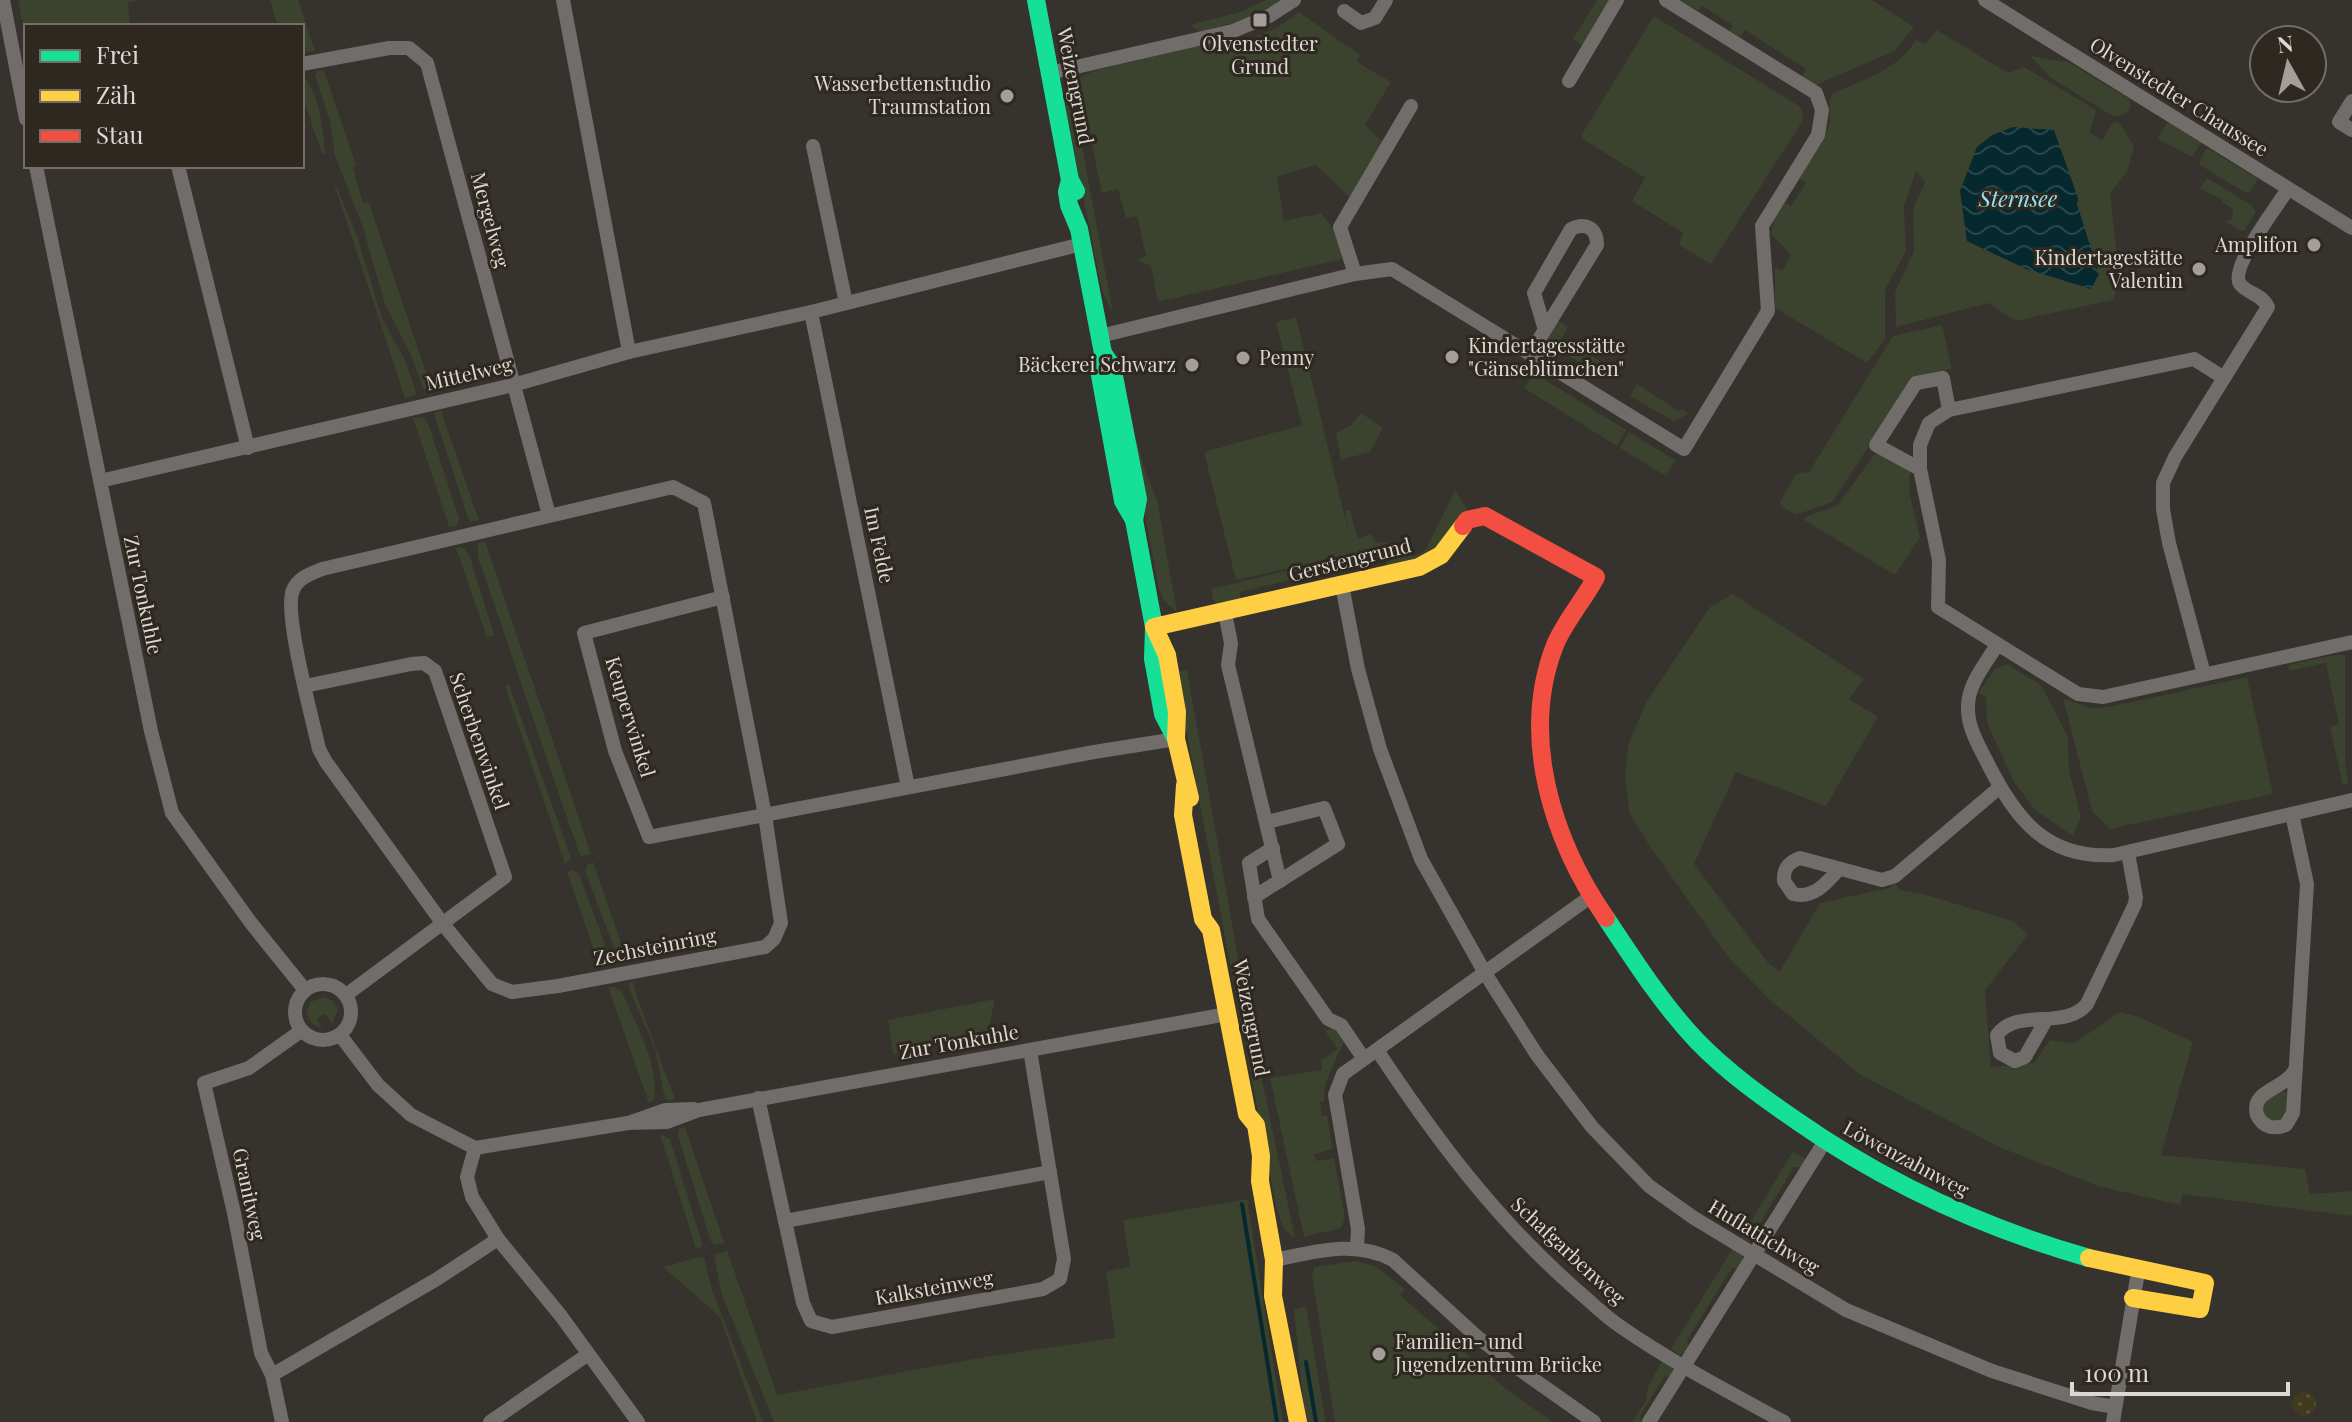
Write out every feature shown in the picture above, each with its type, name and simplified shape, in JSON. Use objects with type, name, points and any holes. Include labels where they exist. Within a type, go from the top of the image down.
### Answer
[{"type":"street","points":[[3,0],[24,109]]},
{"type":"street","points":[[563,0],[629,352]]},
{"type":"street","name":"Weizengrund","points":[[1036,0],[1070,180],[1066,188],[1073,220],[1081,237],[1101,345],[1099,370],[1123,501],[1134,520],[1154,627],[1153,659],[1163,714],[1176,739],[1185,785],[1183,815],[1203,919],[1211,930],[1247,1114],[1242,1128],[1248,1160],[1260,1181],[1274,1260],[1287,1293],[1294,1358],[1292,1386],[1298,1422]]},
{"type":"street","points":[[1050,73],[1223,34],[1269,16],[1294,0]]},
{"type":"street","points":[[1344,11],[1361,23],[1375,18],[1386,0]]},
{"type":"street","points":[[1569,81],[1617,0]]},
{"type":"street","points":[[1101,345],[1355,274],[1392,269],[1684,449],[1768,311],[1762,226],[1818,135],[1822,110],[1816,93],[1666,0]]},
{"type":"street","name":"Olvenstedter Chaussee","points":[[1985,0],[2352,228]]},
{"type":"street","name":"Mergelweg","points":[[304,64],[399,48],[409,48],[427,63],[549,515]]},
{"type":"street","points":[[2352,101],[2339,122],[2352,130]]},
{"type":"street","points":[[1355,274],[1340,227],[1411,106]]},
{"type":"street","points":[[813,146],[846,303]]},
{"type":"street","name":"Zur Tonkuhle","points":[[36,168],[151,731],[172,813],[251,923],[305,990]]},
{"type":"street","points":[[178,168],[248,448]]},
{"type":"street","points":[[2204,674],[2169,543],[2163,509],[2163,483],[2175,457],[2268,307],[2265,299],[2241,285],[2238,280],[2240,264],[2288,189]]},
{"type":"street","points":[[1530,354],[1545,330],[1597,245],[1597,236],[1591,228],[1580,225],[1571,229],[1536,285],[1535,302],[1545,330]]},
{"type":"street","name":"Mittelweg","points":[[100,481],[513,385],[629,352],[811,312],[1081,237]]},
{"type":"street","name":"Im Felde","points":[[811,312],[908,787]]},
{"type":"street","points":[[2224,378],[2194,359],[1949,410],[1929,423],[1920,445],[1920,469],[1939,560],[1938,607],[2078,694],[2103,697],[2352,642]]},
{"type":"street","points":[[1920,469],[1876,445],[1916,383],[1943,378],[1949,410]]},
{"type":"street","name":"Zechsteinring","points":[[673,487],[704,503],[723,597],[765,815],[781,923],[774,939],[765,947],[583,981],[512,992],[492,984],[443,924],[319,749],[291,615],[292,592],[302,578],[322,569],[673,487]]},
{"type":"street","name":"Gerstengrund","points":[[1154,627],[1419,567],[1441,555],[1467,520],[1485,516],[1596,577]]},
{"type":"street","name":"Löwenzahnweg","points":[[1596,577],[1558,639],[1548,672],[1542,706],[1541,758],[1549,802],[1565,850],[1590,897],[1677,1019],[1760,1094],[1825,1141],[1889,1179],[1975,1220],[2047,1247],[2138,1272],[2205,1283],[2200,1309],[2133,1298]]},
{"type":"street","name":"Huflattichweg","points":[[1342,585],[1358,669],[1380,749],[1421,859],[1485,973],[1537,1055],[1592,1127],[1649,1186],[1754,1256],[1846,1310],[1992,1371],[2092,1403],[2114,1415]]},
{"type":"street","name":"Keuperwinkel","points":[[723,597],[584,633],[615,751],[649,837],[765,815]]},
{"type":"street","points":[[1225,613],[1231,643],[1228,665],[1280,881]]},
{"type":"street","points":[[1997,645],[1970,692],[1968,708],[1975,738],[2000,787],[2025,823],[2070,851],[2099,856],[2128,853],[2352,800]]},
{"type":"street","name":"Scherbenwinkel","points":[[305,686],[411,664],[424,663],[435,671],[505,877],[443,924]]},
{"type":"street","points":[[765,815],[1176,739]]},
{"type":"street","points":[[1839,869],[1882,880],[1895,876],[2000,787]]},
{"type":"street","points":[[1254,897],[1338,844],[1324,808],[1267,822]]},
{"type":"street","points":[[2292,814],[2307,884],[2296,1068]]},
{"type":"street","points":[[1273,848],[1249,863],[1258,919],[1328,1019],[1341,1025],[1364,1059]]},
{"type":"street","points":[[2046,1020],[2075,1014],[2087,1004],[2135,904],[2128,853]]},
{"type":"street","points":[[1357,1247],[1358,1229],[1335,1095],[1343,1074],[1590,897]]},
{"type":"street","points":[[346,995],[443,924]]},
{"type":"street","points":[[326,984],[346,995],[351,1016],[340,1035],[327,1040],[313,1039],[301,1031],[295,1021],[294,1010],[297,999],[305,990],[326,984]]},
{"type":"street","name":"Zur Tonkuhle","points":[[475,1148],[628,1123],[667,1122],[699,1110],[758,1098],[1227,1014]]},
{"type":"street","name":"Granitweg","points":[[282,1422],[272,1375],[261,1353],[234,1213],[204,1083],[249,1068],[301,1031]]},
{"type":"street","points":[[340,1035],[378,1085],[411,1115],[475,1148],[467,1177],[468,1187],[498,1239],[561,1316],[638,1422]]},
{"type":"street","name":"Kalksteinweg","points":[[758,1098],[803,1303],[811,1321],[832,1327],[1043,1289],[1060,1279],[1064,1259],[1030,1050]]},
{"type":"street","name":"Schafgarbenweg","points":[[1377,1050],[1443,1147],[1499,1216],[1562,1277],[1619,1326],[1683,1367],[1784,1422]]},
{"type":"street","points":[[1649,1422],[1825,1141]]},
{"type":"street","points":[[785,1221],[1050,1172]]},
{"type":"street","points":[[272,1375],[437,1279],[498,1239]]},
{"type":"street","points":[[1274,1260],[1357,1247],[1381,1253],[1393,1260],[1475,1335],[1594,1422]]},
{"type":"street","points":[[2114,1415],[2138,1272]]},
{"type":"street","points":[[490,1422],[587,1355]]},
{"type":"green space","points":[[18,0],[140,0],[128,3],[130,24],[24,24],[24,28]]},
{"type":"green space","points":[[270,0],[298,0],[315,51],[304,53],[304,24],[277,24]]},
{"type":"green space","points":[[1266,0],[1283,0],[1244,19],[1201,32],[1190,25],[1240,12]]},
{"type":"green space","points":[[1597,0],[1611,0],[1583,46],[1573,39]]},
{"type":"green space","points":[[1680,0],[1872,0],[1914,27],[1894,51],[1816,85],[1802,76],[1806,69],[1745,30],[1740,37],[1730,31],[1733,25],[1702,6],[1699,11]]},
{"type":"green space","points":[[1299,12],[1360,55],[1357,62],[1391,82],[1365,125],[1384,143],[1350,198],[1316,165],[1277,177],[1284,221],[1321,213],[1338,235],[1342,259],[1158,302],[1151,266],[1137,260],[1146,256],[1137,216],[1126,218],[1118,189],[1102,193],[1078,78],[1094,71],[1233,37],[1235,46],[1278,27]]},
{"type":"green space","points":[[1654,16],[1799,106],[1803,113],[1802,122],[1711,264],[1679,245],[1683,233],[1632,201],[1645,178],[1583,139],[1582,134]]},
{"type":"green space","points":[[1937,30],[2008,73],[2024,67],[2096,110],[2090,133],[2102,140],[2114,121],[2120,124],[2134,146],[2127,172],[2110,193],[2120,283],[2113,300],[2015,321],[1989,303],[1896,327],[1895,292],[1914,251],[1913,209],[1925,182],[1916,171],[1904,206],[1906,251],[1885,290],[1885,339],[1867,363],[1775,308],[1775,267],[1782,271],[1791,255],[1771,234],[1775,217],[1784,202],[1791,206],[1806,183],[1798,177],[1827,132],[1833,93],[1890,66],[1916,40],[1926,44]]},
{"type":"green space","points":[[2030,56],[2068,62],[2128,98],[2131,107],[2118,117],[2111,115],[2051,78]]},
{"type":"green space","points":[[318,71],[324,71],[356,165],[353,168],[363,203],[369,203],[432,390],[426,393],[385,304],[362,225],[335,156],[330,121],[315,75]]},
{"type":"green space","points":[[304,77],[320,111],[325,153],[322,154],[304,101]]},
{"type":"green space","points":[[1074,103],[1113,314],[1102,291],[1065,106]]},
{"type":"green space","points":[[2168,122],[2201,143],[2192,157],[2160,140],[2158,137]]},
{"type":"green space","points":[[2207,148],[2258,179],[2250,192],[2244,192],[2200,165]]},
{"type":"green space","points":[[331,174],[356,233],[382,318],[405,360],[415,395],[405,398]]},
{"type":"green space","points":[[2207,178],[2251,205],[2256,212],[2245,230],[2241,231],[2226,222],[2232,218],[2233,209],[2223,200],[2200,189]]},
{"type":"green space","points":[[1296,317],[1349,533],[1345,511],[1350,510],[1358,539],[1371,534],[1376,542],[1389,543],[1414,556],[1425,551],[1455,490],[1468,511],[1432,552],[1388,568],[1385,558],[1240,592],[1241,602],[1219,606],[1213,600],[1211,589],[1355,554],[1236,580],[1204,452],[1302,425],[1276,322]]},
{"type":"green space","points":[[1557,320],[1568,327],[1562,338],[1604,364],[1598,374],[1545,342]]},
{"type":"green space","points":[[1942,325],[1952,369],[1915,376],[1832,502],[1796,515],[1781,506],[1780,501],[1796,474],[1809,472],[1893,336]]},
{"type":"green space","points":[[1534,373],[1626,430],[1617,446],[1524,388]]},
{"type":"green space","points":[[1637,384],[1680,412],[1682,409],[1689,414],[1673,421],[1630,396]]},
{"type":"green space","points":[[441,411],[479,520],[471,522],[468,518],[435,417],[435,412]]},
{"type":"green space","points":[[1361,413],[1383,428],[1370,452],[1341,460],[1336,433],[1351,425]]},
{"type":"green space","points":[[413,418],[424,418],[429,426],[459,518],[457,526],[449,527]]},
{"type":"green space","points":[[1629,432],[1675,460],[1666,476],[1620,448]]},
{"type":"green space","points":[[1137,441],[1157,500],[1177,612],[1164,601],[1159,589],[1131,443]]},
{"type":"green space","points":[[1877,451],[1910,471],[1909,491],[1920,537],[1895,575],[1804,520],[1807,516],[1837,506]]},
{"type":"green space","points":[[485,541],[591,854],[581,856],[578,850],[478,557],[478,543]]},
{"type":"green space","points":[[463,547],[470,557],[494,635],[487,638],[456,548]]},
{"type":"green space","points":[[1733,594],[1864,679],[1849,699],[1878,717],[1826,806],[1736,772],[1694,864],[1769,964],[1780,971],[1820,903],[1889,888],[1895,883],[1900,890],[2013,921],[2028,934],[1985,991],[1991,1067],[2034,1063],[2050,1040],[2074,1043],[2120,1012],[2139,1017],[2193,1042],[2161,1155],[2305,1169],[2310,1194],[2352,1191],[2352,1216],[2183,1194],[2180,1205],[2098,1186],[1999,1147],[1859,1074],[1769,999],[1729,958],[1649,845],[1630,814],[1625,779],[1628,745],[1646,702],[1710,607]]},
{"type":"green space","points":[[2345,655],[2345,760],[2348,784],[2343,785],[2330,727],[2339,724],[2326,663],[2289,671],[2288,665]]},
{"type":"green space","points":[[2007,664],[2041,685],[2068,737],[2069,771],[2081,817],[2073,836],[2035,810],[2014,782],[1987,723],[1986,697],[1978,693],[1995,669]]},
{"type":"green space","points":[[1187,670],[1247,1008],[1295,1238],[1284,1229],[1276,1207],[1175,672]]},
{"type":"green space","points":[[2247,677],[2273,794],[2110,829],[2092,811],[2063,698],[2090,708],[2109,707]]},
{"type":"green space","points":[[509,684],[571,858],[565,864],[505,686]]},
{"type":"green space","points":[[593,862],[628,963],[624,964],[618,958],[585,871],[587,865]]},
{"type":"green space","points":[[573,870],[579,874],[610,958],[609,966],[600,968],[567,872]]},
{"type":"green space","points":[[633,982],[675,1099],[667,1101],[664,1094],[655,1049],[629,988],[629,983]]},
{"type":"green space","points":[[608,987],[622,992],[646,1046],[655,1088],[654,1101],[649,1103]]},
{"type":"green space","points":[[324,997],[333,1001],[338,1009],[332,1025],[326,1014],[317,1018],[322,1029],[312,1024],[306,1014],[310,1002]]},
{"type":"green space","points":[[995,999],[987,1037],[893,1054],[888,1020]]},
{"type":"green space","points":[[1336,1027],[1345,1039],[1325,1084],[1324,1101],[1320,1102],[1322,1116],[1327,1115],[1333,1149],[1314,1154],[1316,1161],[1334,1158],[1345,1218],[1341,1228],[1304,1237],[1270,1078],[1322,1070],[1321,1060],[1338,1049],[1325,1031]]},
{"type":"green space","points":[[2283,1091],[2288,1093],[2285,1119],[2268,1121],[2261,1108],[2268,1097]]},
{"type":"green space","points":[[685,1127],[724,1243],[716,1245],[711,1242],[678,1136],[679,1129]]},
{"type":"green space","points":[[660,1134],[670,1139],[703,1246],[696,1249]]},
{"type":"green space","points":[[1793,1151],[1807,1160],[1801,1167],[1794,1167],[1756,1230],[1759,1237],[1749,1242],[1741,1238]]},
{"type":"green space","points":[[1247,1199],[1283,1422],[774,1422],[721,1292],[714,1255],[727,1250],[777,1395],[985,1357],[1115,1338],[1106,1272],[1130,1266],[1123,1220]]},
{"type":"green space","points":[[1733,1248],[1742,1253],[1743,1262],[1739,1268],[1732,1268],[1687,1340],[1690,1348],[1680,1355],[1671,1349]]},
{"type":"green space","points":[[704,1257],[712,1290],[763,1422],[757,1422],[720,1317],[663,1267]]},
{"type":"green space","points":[[1355,1261],[1375,1266],[1405,1289],[1400,1295],[1506,1389],[1553,1422],[1335,1422],[1312,1276],[1314,1267]]},
{"type":"green space","points":[[1306,1306],[1326,1422],[1305,1422],[1294,1309]]},
{"type":"green space","points":[[1663,1360],[1673,1367],[1672,1376],[1664,1377],[1640,1416],[1642,1422],[1632,1422],[1646,1401],[1648,1386]]},
{"type":"sand","points":[[2304,1392],[2312,1396],[2316,1404],[2312,1412],[2304,1416],[2296,1412],[2292,1404],[2296,1396]]},
{"type":"water","name":"Sternsee","points":[[2013,127],[2054,130],[2078,198],[2077,204],[2099,274],[2091,289],[2026,269],[1967,241],[1960,191],[1977,147],[1992,135]]},
{"type":"waterway","points":[[1242,1204],[1277,1422]]},
{"type":"waterway","points":[[1306,1362],[1316,1422]]},
{"type":"traffic: fast","points":[[1036,0],[1070,180],[1076,191]]},
{"type":"traffic: fast","points":[[1070,180],[1067,192],[1069,205],[1079,229],[1103,353],[1099,370],[1123,501],[1134,520],[1154,627],[1153,659],[1163,714],[1176,739]]},
{"type":"traffic: fast","points":[[1103,353],[1112,366],[1138,499],[1134,520]]},
{"type":"traffic: fast","points":[[1606,918],[1684,1027],[1733,1074],[1784,1112],[1866,1165],[1937,1202],[2012,1233],[2089,1258]]},
{"type":"traffic: slow","points":[[1154,627],[1419,567],[1441,555],[1463,526]]},
{"type":"traffic: slow","points":[[1156,631],[1167,655],[1177,712],[1176,739],[1190,798]]},
{"type":"traffic: slow","points":[[1185,785],[1183,815],[1203,919],[1211,930],[1247,1114],[1256,1125],[1261,1156],[1260,1181],[1274,1260],[1273,1296],[1298,1422]]},
{"type":"traffic: slow","points":[[2089,1258],[2205,1283],[2200,1309],[2133,1298]]},
{"type":"traffic: jam","points":[[1463,526],[1467,520],[1485,516],[1596,577],[1555,645],[1545,680],[1540,716],[1541,752],[1557,822],[1587,888],[1606,918]]},
{"type":"place","name":"Olvenstedter Grund","points":[[1260,20]]},
{"type":"place","name":"Wasserbettenstudio Traumstation","points":[[1007,96]]},
{"type":"place","name":"Amplifon","points":[[2314,245]]},
{"type":"place","name":"Kindertagestätte Valentin","points":[[2199,269]]},
{"type":"place","name":"Kindertagesstätte \"Gänseblümchen\"","points":[[1452,357]]},
{"type":"place","name":"Penny","points":[[1243,358]]},
{"type":"place","name":"Bäckerei Schwarz","points":[[1192,365]]},
{"type":"place","name":"Familien- und Jugendzentrum Brücke","points":[[1379,1354]]}]
